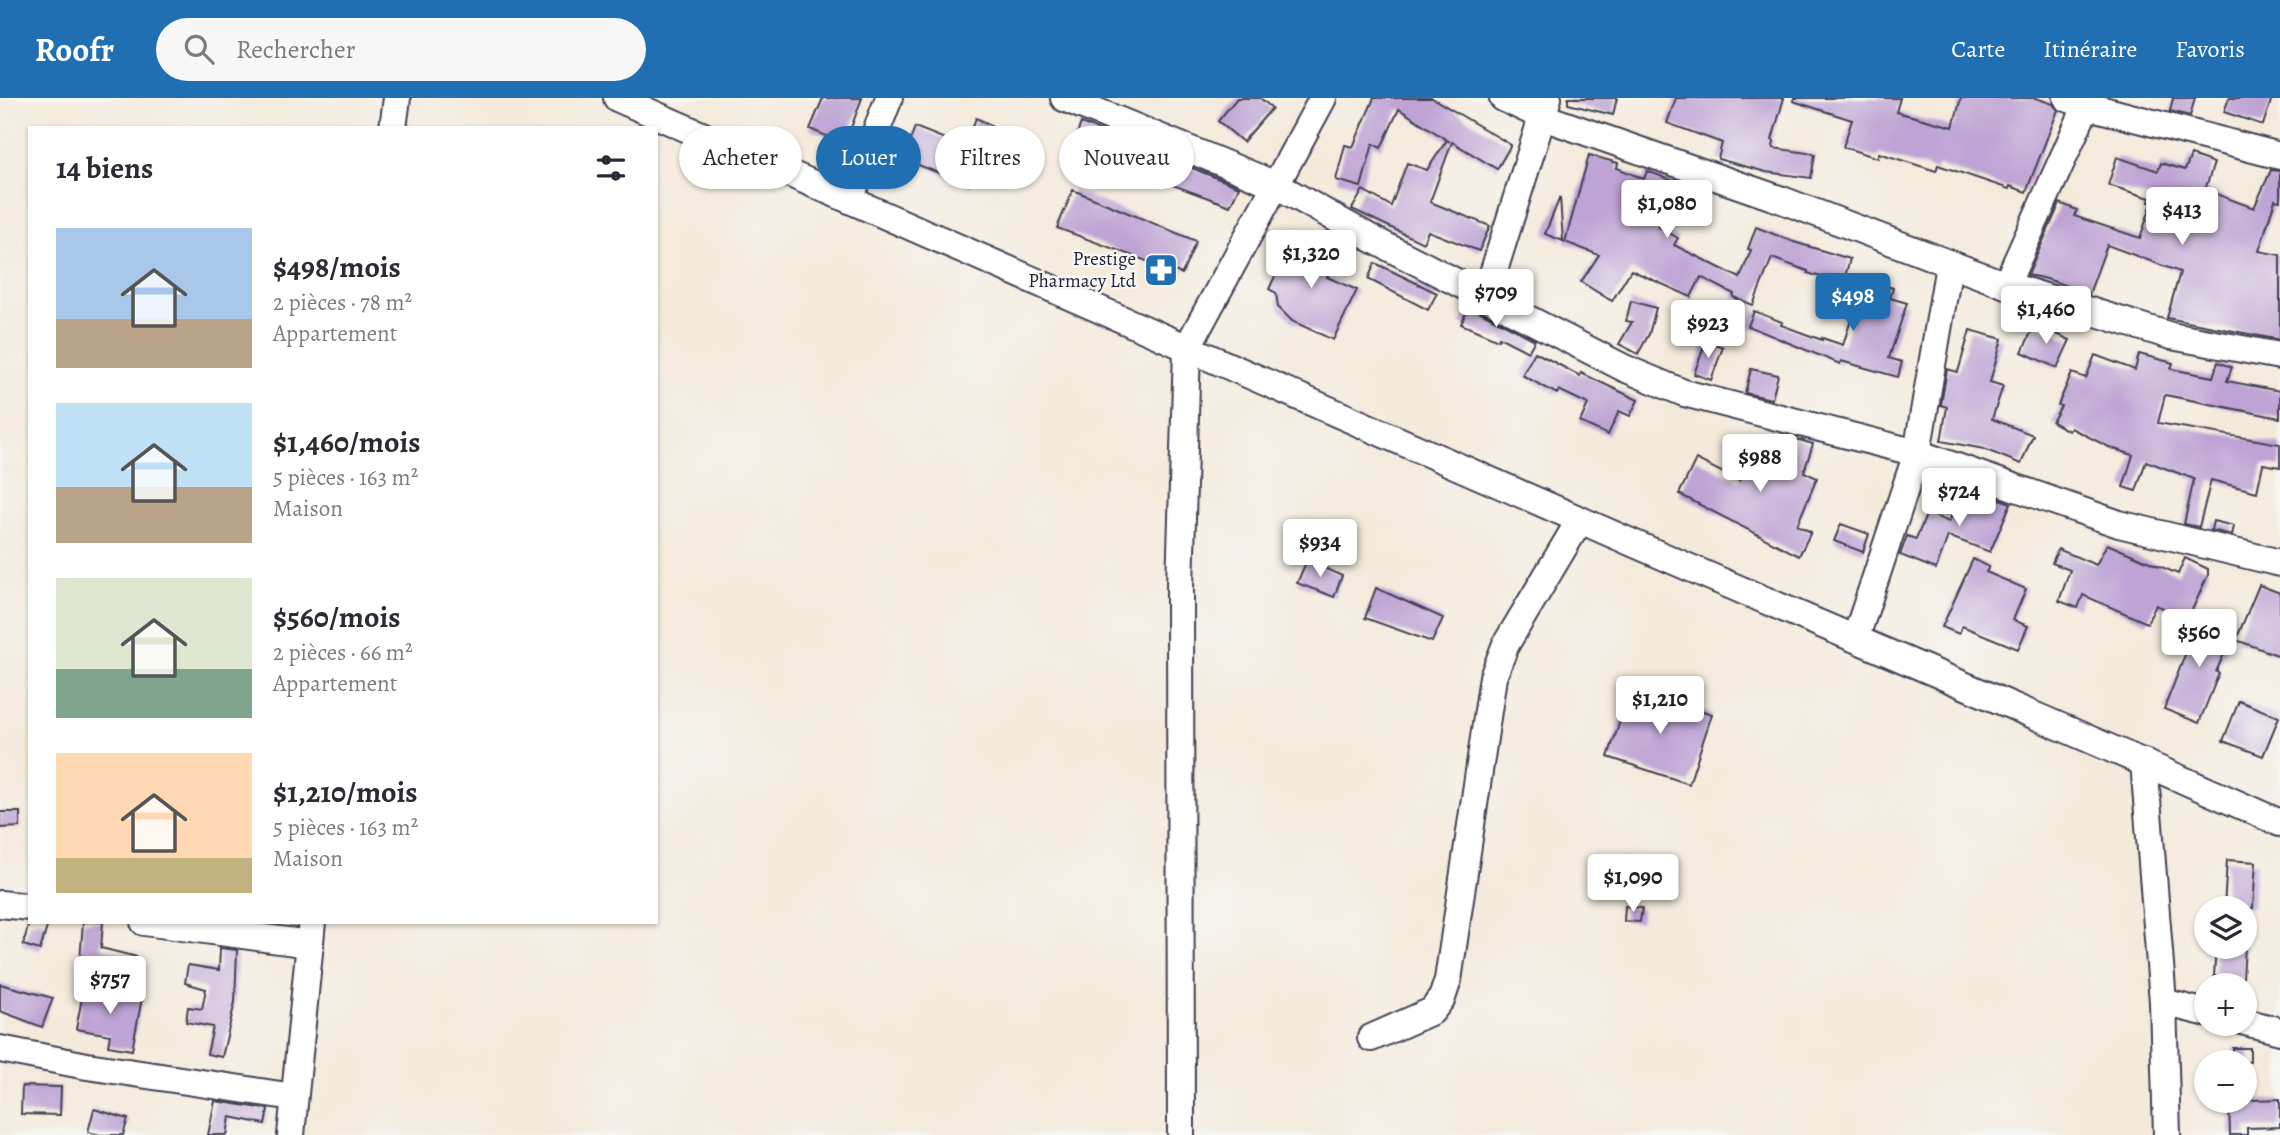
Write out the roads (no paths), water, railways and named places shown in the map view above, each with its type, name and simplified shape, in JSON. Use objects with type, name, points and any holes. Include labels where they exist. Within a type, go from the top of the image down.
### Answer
[{"type":"street","points":[[393,126],[397,98]]},
{"type":"street","points":[[618,98],[1580,520],[1856,637],[1987,697],[2144,762],[2280,823]]},
{"type":"street","points":[[850,199],[889,98]]},
{"type":"street","points":[[1065,98],[1276,185],[1376,241],[1624,368],[1684,393],[1917,453],[2119,524],[2280,563]]},
{"type":"street","points":[[1181,1135],[1180,587],[1187,348],[1322,98]]},
{"type":"street","points":[[1503,98],[1546,107],[1782,201],[2006,285],[2171,335],[2280,356]]},
{"type":"street","points":[[2006,285],[2081,101],[2280,156]]},
{"type":"street","points":[[1486,296],[1546,107]]},
{"type":"street","points":[[1856,637],[1917,453],[1949,265]]},
{"type":"street","points":[[1371,1038],[1432,1011],[1442,998],[1448,980],[1493,677],[1506,644],[1580,520]]},
{"type":"street","points":[[2144,762],[2163,1002],[2167,1135]]},
{"type":"street","points":[[0,904],[28,907]]},
{"type":"street","points":[[174,924],[311,933],[291,1135]]},
{"type":"street","points":[[2163,1002],[2194,1010]]},
{"type":"street","points":[[2257,1025],[2280,1031]]},
{"type":"street","points":[[0,1049],[87,1066],[294,1097]]},
{"type":"place","name":"Prestige Pharmacy Ltd","points":[[1161,270]]}]
